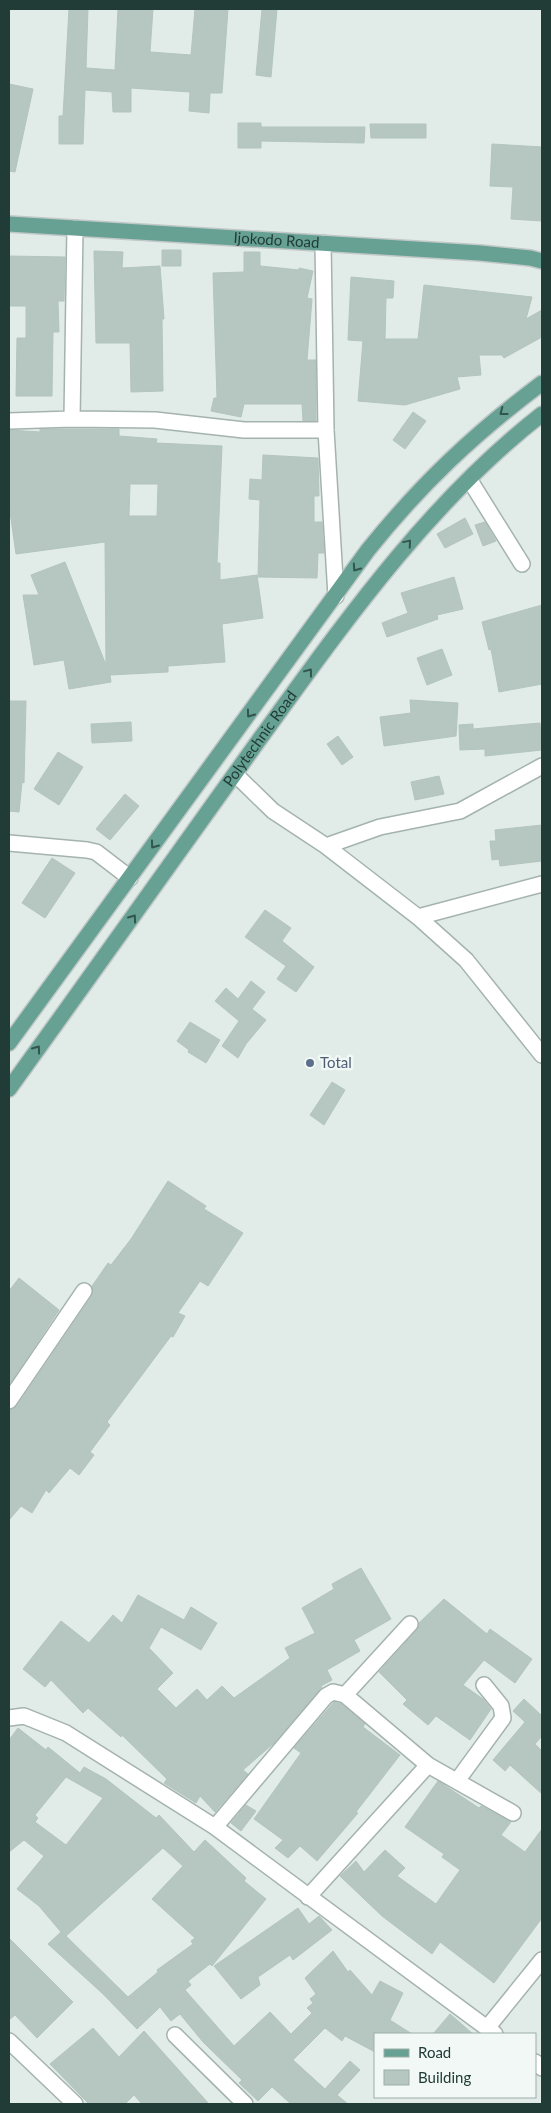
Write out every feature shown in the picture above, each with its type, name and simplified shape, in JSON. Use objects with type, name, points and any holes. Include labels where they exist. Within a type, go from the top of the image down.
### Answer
[{"type":"main road","name":"Ijokodo Road","points":[[9,224],[480,253],[542,261]]},
{"type":"main road","name":"Polytechnic Road","points":[[9,1043],[368,550],[430,478],[492,421],[542,383]]},
{"type":"main road","name":"Polytechnic Road","points":[[9,1089],[235,774],[380,578],[433,514],[542,414]]},
{"type":"street","points":[[72,419],[74,228]]},
{"type":"street","points":[[323,243],[326,430],[336,596]]},
{"type":"street","points":[[9,421],[72,419],[155,420],[244,430],[326,430]]},
{"type":"street","points":[[469,479],[522,564]]},
{"type":"street","points":[[326,846],[380,827],[460,811],[542,766]]},
{"type":"street","points":[[235,774],[273,811],[326,846],[418,917],[466,960],[542,1055]]},
{"type":"street","points":[[9,843],[96,852],[130,878]]},
{"type":"street","points":[[418,917],[542,884]]},
{"type":"street","points":[[9,1401],[84,1291]]},
{"type":"street","points":[[345,1695],[410,1624]]},
{"type":"street","points":[[457,1781],[503,1718],[501,1706],[484,1685]]},
{"type":"street","points":[[215,1828],[329,1693],[333,1692],[345,1695],[428,1765],[512,1813]]},
{"type":"street","points":[[9,1718],[24,1716],[66,1733],[215,1828],[491,2031],[542,1960]]},
{"type":"street","points":[[308,1897],[428,1765]]},
{"type":"street","points":[[174,2035],[246,2104]]},
{"type":"street","points":[[9,2041],[75,2104]]},
{"type":"building","points":[[69,9],[88,9],[86,68],[115,70],[118,9],[153,9],[150,52],[191,55],[195,9],[228,9],[222,93],[210,93],[209,113],[189,111],[190,92],[131,88],[131,112],[113,112],[112,92],[85,90],[83,144],[59,144],[59,116],[63,116]]},
{"type":"building","points":[[262,9],[277,9],[271,77],[256,75]]},
{"type":"building","points":[[9,84],[33,89],[15,172],[9,171]]},
{"type":"building","points":[[238,123],[261,123],[261,127],[365,127],[364,143],[261,141],[261,148],[238,148]]},
{"type":"building","points":[[370,124],[426,124],[426,138],[371,138]]},
{"type":"building","points":[[492,144],[542,147],[542,221],[511,219],[513,187],[490,186]]},
{"type":"building","points":[[162,250],[181,250],[181,266],[162,266]]},
{"type":"building","points":[[94,251],[123,252],[122,268],[160,266],[164,319],[162,319],[163,391],[131,392],[130,343],[96,343]]},
{"type":"building","points":[[244,252],[260,252],[260,266],[299,270],[299,268],[313,271],[307,298],[312,299],[307,360],[316,360],[316,421],[303,421],[302,404],[244,404],[241,417],[211,411],[214,398],[217,398],[213,273],[244,272]]},
{"type":"building","points":[[9,256],[65,257],[64,301],[58,301],[59,332],[53,332],[52,396],[16,396],[17,338],[26,338],[26,306],[9,306]]},
{"type":"building","points":[[351,277],[394,281],[393,298],[386,298],[385,339],[418,339],[424,285],[532,297],[526,319],[542,310],[542,337],[504,358],[502,355],[479,355],[481,375],[457,377],[460,389],[405,405],[358,401],[363,341],[348,340]]},
{"type":"building","points":[[413,412],[426,421],[405,449],[393,440]]},
{"type":"building","points":[[40,429],[119,429],[119,436],[157,439],[156,443],[222,446],[217,563],[220,563],[220,580],[257,575],[263,618],[222,624],[225,662],[168,666],[168,672],[110,675],[111,682],[69,689],[64,660],[34,665],[23,595],[39,595],[31,575],[65,562],[106,665],[105,542],[16,554],[9,505],[9,430],[40,432]],"holes":[[[130,484],[158,484],[157,516],[129,516]]]},
{"type":"building","points":[[263,455],[318,458],[319,496],[314,496],[314,522],[322,522],[324,553],[318,553],[317,578],[258,577],[260,500],[249,499],[250,479],[262,480]]},
{"type":"building","points":[[465,518],[473,534],[445,548],[437,534]]},
{"type":"building","points":[[485,522],[496,541],[483,546],[475,525]]},
{"type":"building","points":[[454,577],[463,609],[437,615],[438,619],[387,637],[382,623],[408,613],[401,593]]},
{"type":"building","points":[[542,605],[542,684],[499,692],[491,649],[489,650],[482,622]]},
{"type":"building","points":[[442,649],[452,675],[427,685],[417,658]]},
{"type":"building","points":[[410,700],[458,703],[456,736],[384,746],[380,717],[411,713]]},
{"type":"building","points":[[9,701],[26,701],[24,783],[22,782],[19,812],[9,811]]},
{"type":"building","points":[[131,722],[132,741],[92,743],[91,724]]},
{"type":"building","points":[[540,723],[542,750],[485,756],[485,749],[460,750],[459,725],[473,724],[473,729]]},
{"type":"building","points":[[338,736],[353,757],[342,765],[327,744]]},
{"type":"building","points":[[58,752],[83,767],[59,805],[34,789]]},
{"type":"building","points":[[439,776],[444,794],[415,800],[411,782]]},
{"type":"building","points":[[125,794],[139,806],[110,840],[96,829]]},
{"type":"building","points":[[542,825],[542,861],[500,866],[499,859],[492,860],[490,841],[496,841],[495,830]]},
{"type":"building","points":[[52,858],[75,873],[45,918],[22,903]]},
{"type":"building","points":[[265,910],[291,928],[282,941],[314,967],[296,992],[277,979],[286,966],[245,937]]},
{"type":"building","points":[[251,981],[265,992],[252,1009],[266,1020],[246,1044],[238,1058],[222,1046],[239,1021],[215,1001],[226,988],[238,999]]},
{"type":"building","points":[[190,1022],[220,1040],[206,1063],[188,1052],[189,1050],[177,1041]]},
{"type":"building","points":[[332,1082],[345,1090],[324,1125],[310,1115]]},
{"type":"building","points":[[168,1181],[206,1206],[204,1209],[243,1233],[208,1286],[200,1281],[178,1313],[185,1316],[173,1337],[171,1336],[107,1422],[110,1425],[90,1452],[94,1455],[79,1475],[70,1468],[49,1493],[46,1490],[32,1513],[21,1506],[9,1520],[9,1410],[17,1406],[92,1296],[92,1286],[108,1263],[111,1265],[131,1239]]},
{"type":"building","points":[[19,1278],[59,1310],[9,1385],[9,1291]]},
{"type":"building","points":[[361,1568],[391,1619],[354,1640],[360,1651],[327,1670],[332,1680],[321,1686],[274,1743],[243,1770],[248,1774],[215,1812],[200,1796],[196,1803],[164,1783],[167,1779],[122,1735],[121,1737],[88,1708],[83,1713],[51,1680],[45,1687],[23,1669],[61,1621],[89,1643],[113,1615],[122,1623],[138,1595],[184,1620],[191,1607],[217,1623],[201,1650],[161,1627],[149,1648],[173,1673],[157,1689],[176,1708],[197,1689],[207,1700],[222,1686],[234,1698],[290,1658],[285,1648],[315,1633],[302,1608],[334,1589],[332,1584]]},
{"type":"building","points":[[444,1599],[487,1634],[490,1629],[532,1659],[515,1683],[484,1660],[463,1685],[483,1699],[491,1709],[470,1740],[436,1716],[428,1725],[403,1704],[407,1700],[379,1672],[417,1630],[419,1623]]},
{"type":"building","points":[[524,1699],[542,1716],[542,1736],[535,1744],[542,1751],[542,1794],[510,1765],[505,1771],[493,1760],[525,1722],[513,1711]]},
{"type":"building","points":[[334,1702],[341,1704],[365,1724],[363,1727],[400,1755],[356,1812],[358,1813],[317,1861],[300,1846],[288,1858],[275,1848],[283,1840],[254,1819],[301,1753],[294,1748]]},
{"type":"building","points":[[18,1728],[46,1750],[48,1747],[80,1773],[84,1767],[106,1779],[156,1818],[159,1815],[194,1852],[205,1840],[246,1878],[244,1881],[266,1899],[212,1966],[210,1964],[188,1981],[191,1985],[185,1990],[234,2046],[270,2012],[291,2034],[312,2013],[307,2008],[313,2003],[310,1999],[316,1994],[305,1978],[333,1951],[348,1972],[350,1970],[372,1995],[380,1981],[403,1993],[390,2020],[410,2033],[374,2033],[374,2051],[345,2036],[342,2041],[325,2028],[293,2060],[325,2089],[350,2061],[360,2070],[337,2095],[348,2104],[291,2104],[272,2087],[258,2101],[239,2083],[242,2080],[203,2042],[180,2014],[171,2021],[160,2007],[137,2029],[102,1993],[48,1944],[61,1932],[39,1906],[17,1889],[44,1856],[24,1840],[9,1852],[9,1740]],"holes":[[[66,1777],[103,1798],[66,1845],[35,1822],[38,1818],[35,1815]],[[163,1848],[183,1866],[152,1899],[195,1938],[191,1941],[193,1944],[157,1970],[158,1972],[128,1997],[66,1936]]]},
{"type":"building","points":[[438,1781],[479,1808],[481,1806],[511,1822],[501,1835],[525,1852],[542,1829],[542,1918],[494,1983],[440,1942],[432,1954],[382,1916],[340,1876],[356,1861],[364,1872],[385,1850],[405,1868],[397,1876],[436,1904],[460,1870],[442,1857],[444,1854],[405,1827]]},
{"type":"building","points":[[246,1805],[256,1811],[241,1831],[231,1823]]},
{"type":"building","points":[[298,1908],[309,1924],[319,1916],[332,1930],[293,1960],[290,1955],[258,1977],[260,1985],[241,1999],[214,1966]]},
{"type":"building","points":[[9,1938],[73,2002],[37,2038],[15,2015],[9,2020]]},
{"type":"building","points":[[450,2014],[472,2033],[434,2033]]},
{"type":"building","points":[[93,2028],[119,2057],[144,2031],[209,2104],[142,2104],[134,2095],[125,2104],[89,2104],[50,2064]]},
{"type":"place","name":"Total","points":[[310,1063]]}]
